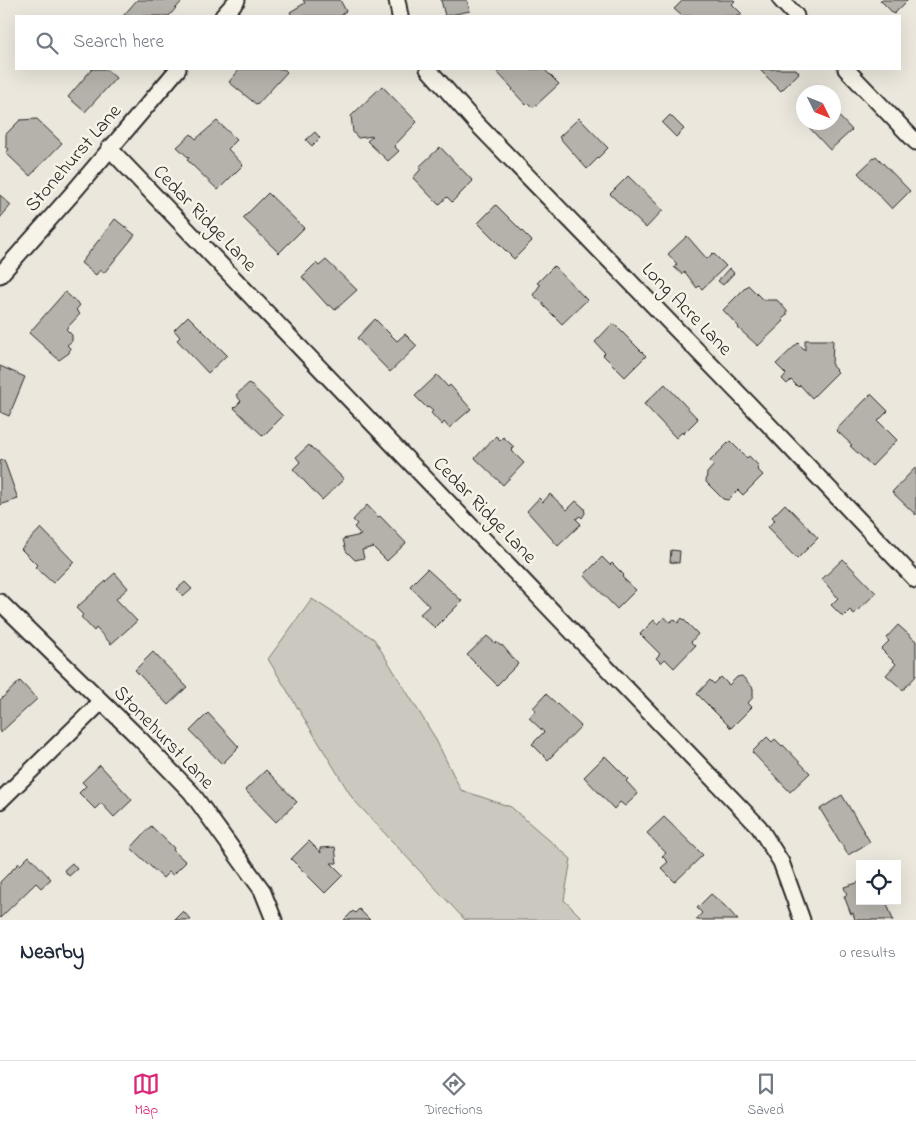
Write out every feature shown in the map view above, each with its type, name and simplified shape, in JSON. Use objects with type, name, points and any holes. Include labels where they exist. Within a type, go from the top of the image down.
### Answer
[{"type":"street","points":[[224,15],[237,0]]},
{"type":"street","points":[[397,0],[400,15]]},
{"type":"street","points":[[780,0],[795,15]]},
{"type":"street","name":"Stonehurst Lane","points":[[0,275],[177,70]]},
{"type":"street","name":"Long Acre Lane","points":[[429,70],[476,122],[748,402],[916,580]]},
{"type":"street","points":[[847,70],[916,142]]},
{"type":"street","name":"Cedar Ridge Lane","points":[[109,148],[759,828],[781,862],[802,920]]},
{"type":"street","name":"Stonehurst Lane","points":[[0,602],[140,739],[191,792],[262,890],[274,920]]},
{"type":"street","points":[[0,801],[102,702]]},
{"type":"shaded area","points":[[312,599],[374,639],[434,736],[461,790],[511,807],[571,859],[564,900],[584,920],[465,920],[353,799],[268,659]]},
{"type":"building","points":[[137,0],[183,0],[170,15],[124,15]]},
{"type":"building","points":[[303,0],[340,0],[346,11],[342,15],[292,15],[290,12],[305,3]]},
{"type":"building","points":[[441,0],[467,0],[470,11],[445,15]]},
{"type":"building","points":[[683,0],[734,0],[732,4],[742,14],[681,15],[674,9]]},
{"type":"building","points":[[880,0],[908,0],[894,14]]},
{"type":"building","points":[[91,70],[107,70],[116,78],[85,112],[68,97]]},
{"type":"building","points":[[239,70],[285,70],[287,72],[257,105],[229,82]]},
{"type":"building","points":[[500,70],[545,70],[559,84],[533,108],[528,103],[526,105],[497,72]]},
{"type":"building","points":[[760,70],[797,70],[799,73],[781,91]]},
{"type":"building","points":[[382,86],[417,122],[394,146],[399,151],[388,161],[367,141],[373,136],[358,138],[353,132],[351,116]]},
{"type":"building","points":[[670,115],[684,129],[676,137],[662,123]]},
{"type":"building","points":[[579,118],[608,148],[587,169],[559,137]]},
{"type":"building","points":[[841,118],[852,130],[830,150],[811,130],[841,130]]},
{"type":"building","points":[[37,119],[62,143],[30,176],[6,153],[9,149],[6,147],[6,134],[20,120]]},
{"type":"building","points":[[217,121],[237,140],[228,149],[243,165],[218,190],[187,160],[189,158],[177,147],[191,134],[196,139]]},
{"type":"building","points":[[315,132],[320,138],[312,146],[306,140]]},
{"type":"building","points":[[440,147],[473,181],[452,202],[447,197],[439,205],[413,178],[421,169],[419,167]]},
{"type":"building","points":[[876,156],[910,191],[892,209],[858,173]]},
{"type":"building","points":[[628,176],[663,210],[646,228],[610,194]]},
{"type":"building","points":[[268,193],[304,228],[279,253],[243,218]]},
{"type":"building","points":[[0,195],[11,205],[0,218]]},
{"type":"building","points":[[496,205],[532,241],[514,259],[478,223]]},
{"type":"building","points":[[115,219],[135,235],[104,273],[100,270],[96,275],[81,263]]},
{"type":"building","points":[[687,236],[707,259],[713,253],[726,266],[702,289],[699,286],[697,288],[685,272],[682,274],[674,267],[677,264],[668,254]]},
{"type":"building","points":[[326,260],[357,290],[335,310],[330,305],[328,306],[302,277],[316,263],[319,266]]},
{"type":"building","points":[[554,266],[587,300],[562,324],[533,295],[540,285],[537,283]]},
{"type":"building","points":[[729,268],[734,273],[723,285],[718,281]]},
{"type":"building","points":[[748,285],[763,300],[777,300],[787,311],[787,315],[782,319],[784,321],[758,346],[738,328],[723,310]]},
{"type":"building","points":[[65,292],[80,305],[76,310],[80,314],[66,329],[72,335],[72,341],[67,345],[70,348],[69,353],[59,360],[29,333]]},
{"type":"building","points":[[188,316],[227,355],[208,373],[177,340],[180,337],[174,330]]},
{"type":"building","points":[[375,319],[397,341],[405,334],[417,346],[390,372],[357,338]]},
{"type":"building","points":[[613,323],[646,356],[625,377],[603,355],[605,353],[595,342]]},
{"type":"building","points":[[805,340],[833,340],[832,366],[838,372],[812,398],[800,385],[798,387],[791,380],[787,384],[782,379],[786,374],[776,364],[798,343],[805,350]]},
{"type":"building","points":[[0,366],[25,377],[9,416],[0,412]]},
{"type":"building","points":[[437,375],[448,387],[450,385],[471,409],[449,428],[444,422],[442,425],[431,413],[433,411],[427,408],[415,396]]},
{"type":"building","points":[[249,383],[283,416],[263,436],[234,408],[241,401],[236,395]]},
{"type":"building","points":[[665,384],[698,419],[683,434],[682,432],[676,438],[644,404]]},
{"type":"building","points":[[871,394],[888,411],[878,421],[897,440],[872,466],[836,430]]},
{"type":"building","points":[[496,436],[500,440],[503,437],[514,447],[511,450],[524,463],[503,485],[475,458]]},
{"type":"building","points":[[730,441],[747,458],[749,456],[759,466],[757,469],[763,475],[743,495],[738,490],[728,500],[723,499],[706,482],[707,473],[714,465],[710,461]]},
{"type":"building","points":[[309,445],[344,479],[322,500],[293,469],[300,462],[296,457]]},
{"type":"building","points":[[4,460],[18,499],[0,505],[0,461]]},
{"type":"building","points":[[916,467],[916,515],[892,492]]},
{"type":"building","points":[[550,494],[567,510],[576,501],[584,508],[585,513],[582,518],[580,516],[576,519],[581,524],[558,546],[527,511],[539,498],[543,502]]},
{"type":"building","points":[[785,504],[818,538],[797,559],[768,527],[775,520],[772,517]]},
{"type":"building","points":[[367,505],[406,543],[387,561],[373,547],[362,550],[364,558],[355,560],[346,551],[343,539],[361,535],[354,527],[357,524],[353,520]]},
{"type":"building","points":[[41,528],[74,562],[53,583],[35,567],[37,565],[21,549]]},
{"type":"building","points":[[671,550],[680,551],[679,563],[670,562]]},
{"type":"building","points":[[602,557],[610,565],[612,563],[624,575],[622,577],[636,590],[617,609],[584,575]]},
{"type":"building","points":[[843,559],[876,593],[854,614],[850,610],[843,617],[831,605],[838,598],[822,579]]},
{"type":"building","points":[[427,569],[462,601],[435,628],[420,614],[429,606],[410,586]]},
{"type":"building","points":[[115,573],[128,588],[116,599],[137,621],[111,644],[96,628],[94,631],[81,617],[83,615],[76,608]]},
{"type":"building","points":[[185,582],[192,589],[184,596],[177,589]]},
{"type":"building","points":[[664,617],[670,622],[674,619],[678,623],[682,618],[698,634],[691,642],[695,646],[674,668],[665,659],[661,663],[656,658],[660,654],[640,634],[654,620],[657,624]]},
{"type":"building","points":[[898,625],[916,641],[916,676],[903,690],[886,675],[896,664],[881,649],[889,641],[886,638]]},
{"type":"building","points":[[487,636],[495,643],[502,645],[518,664],[497,685],[467,655]]},
{"type":"building","points":[[153,652],[187,687],[168,705],[135,670]]},
{"type":"building","points":[[742,676],[753,688],[753,697],[748,703],[752,707],[731,728],[697,694],[710,680],[714,684],[721,677],[729,685],[737,677]]},
{"type":"building","points":[[20,681],[37,699],[0,733],[0,700]]},
{"type":"building","points":[[546,694],[581,726],[548,760],[532,744],[544,732],[529,718],[536,710],[533,708]]},
{"type":"building","points":[[208,713],[239,747],[222,764],[190,731]]},
{"type":"building","points":[[767,737],[772,742],[775,739],[783,745],[810,773],[790,792],[752,752]]},
{"type":"building","points":[[605,756],[628,779],[626,781],[638,794],[625,806],[620,802],[614,809],[584,777]]},
{"type":"building","points":[[100,765],[132,800],[114,817],[101,803],[95,809],[79,793],[86,786],[82,782]]},
{"type":"building","points":[[266,770],[297,802],[276,822],[245,790]]},
{"type":"building","points":[[842,795],[870,842],[848,855],[820,809]]},
{"type":"building","points":[[664,817],[703,855],[675,882],[661,868],[668,862],[662,856],[666,853],[647,833]]},
{"type":"building","points":[[151,826],[186,862],[173,875],[169,872],[163,878],[131,848]]},
{"type":"building","points":[[309,841],[321,853],[320,848],[335,847],[337,863],[331,863],[343,875],[325,893],[291,859]]},
{"type":"building","points":[[29,856],[51,879],[41,888],[36,883],[0,918],[0,882]]},
{"type":"building","points":[[72,863],[77,869],[69,876],[64,870]]},
{"type":"building","points":[[856,883],[856,905],[887,905],[893,920],[855,920],[844,896],[847,895],[844,887]]},
{"type":"building","points":[[711,894],[738,920],[697,920],[702,913],[697,908]]},
{"type":"building","points":[[359,909],[370,920],[344,920],[353,911],[355,913]]},
{"type":"building","points":[[183,911],[191,920],[174,920]]}]
